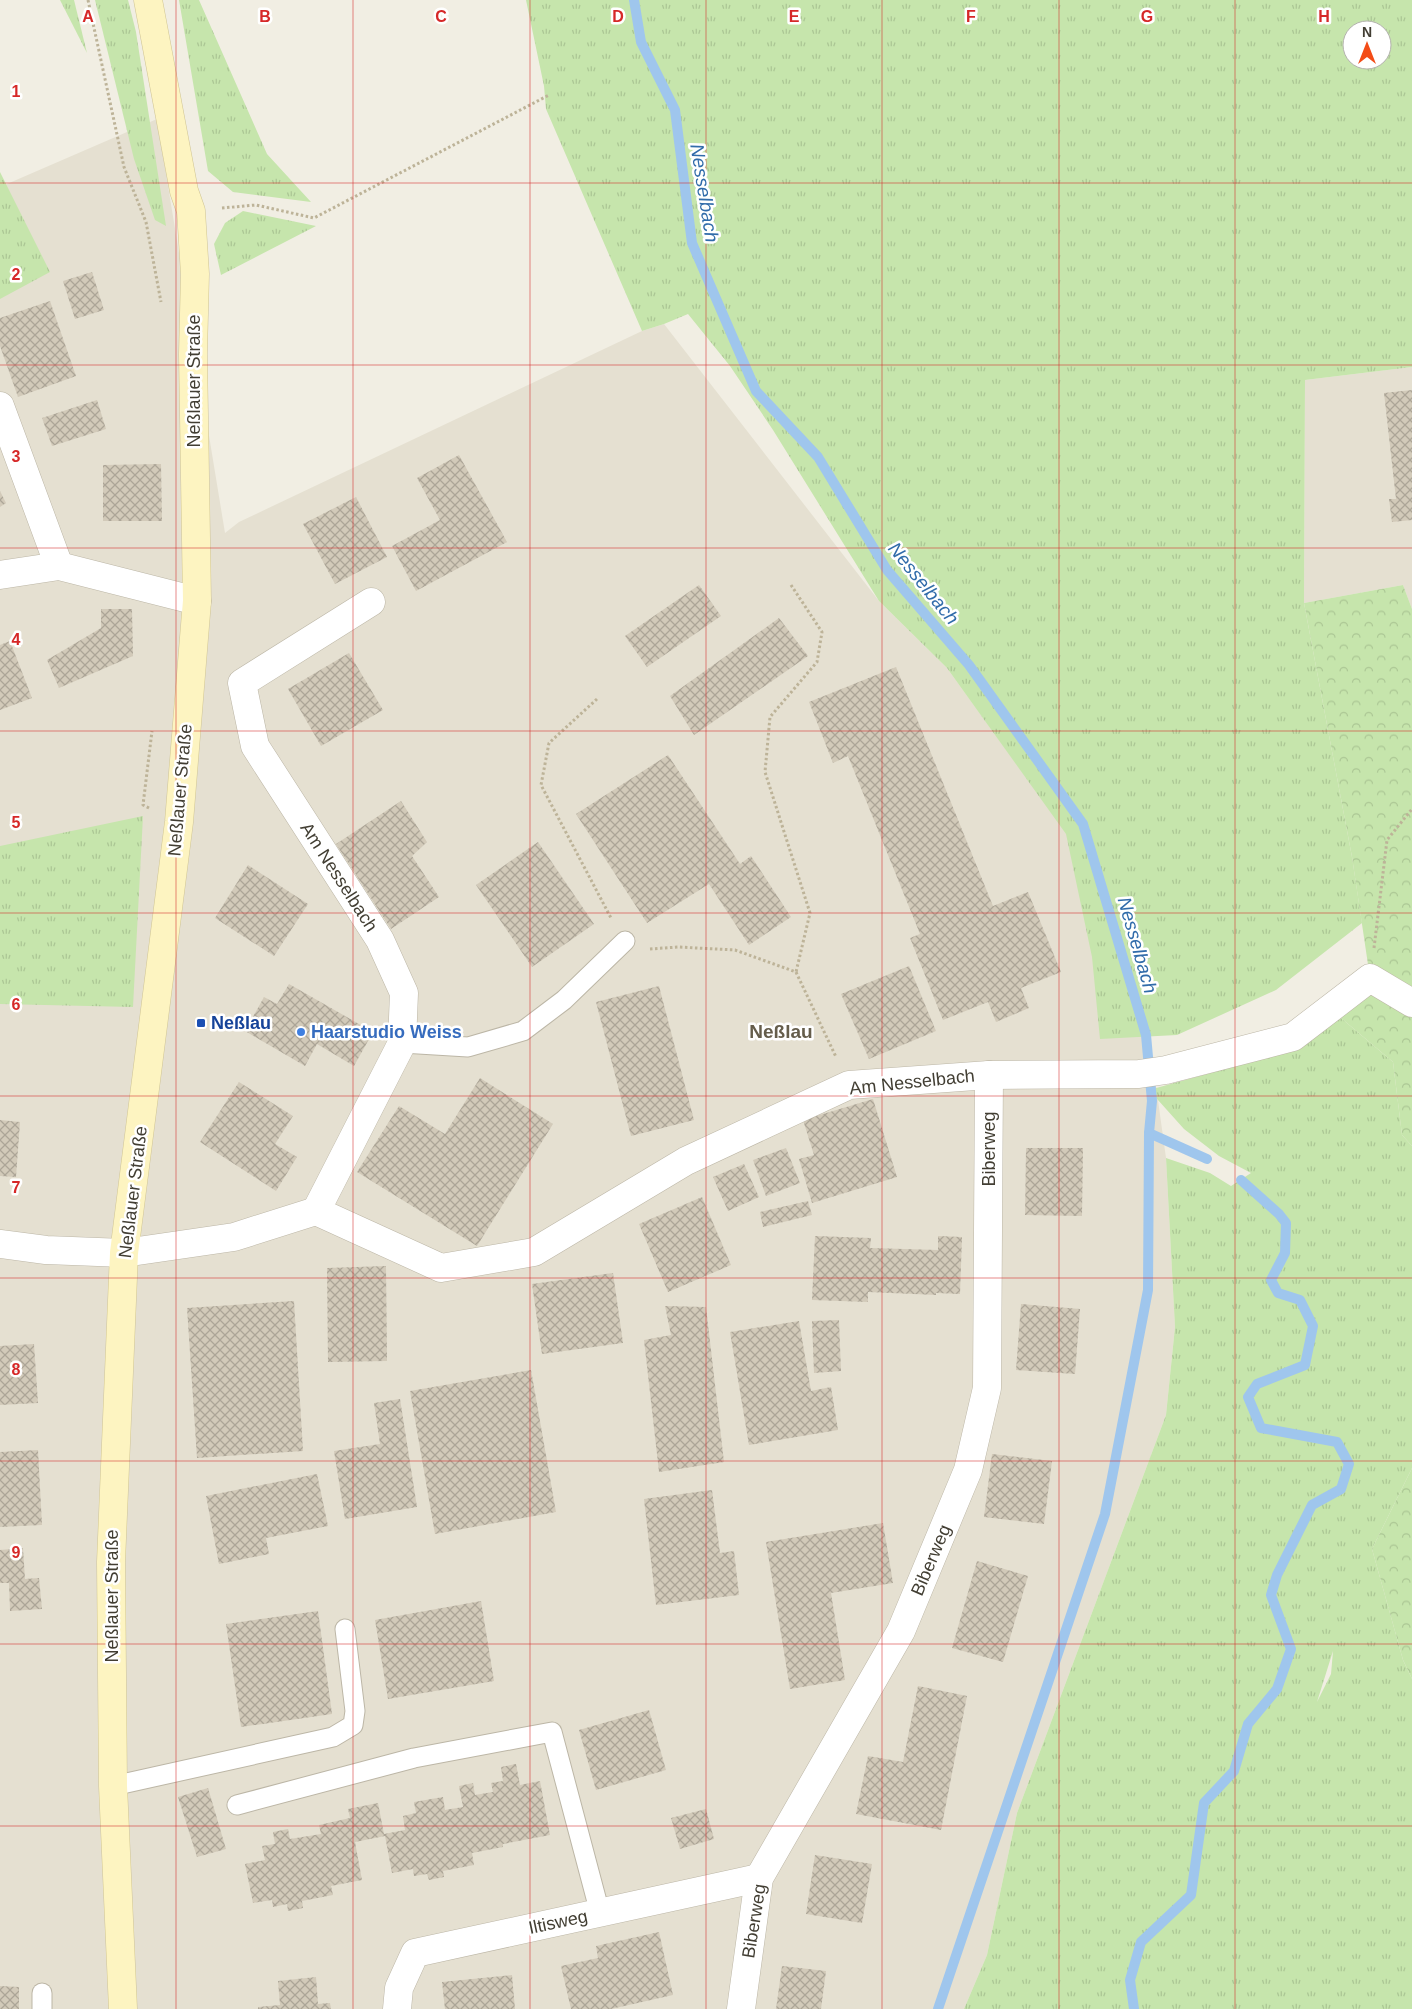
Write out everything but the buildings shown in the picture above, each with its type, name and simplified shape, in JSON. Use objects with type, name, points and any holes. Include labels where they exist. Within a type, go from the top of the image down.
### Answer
[{"type":"main road","name":"Neßlauer Straße","points":[[123,2009],[113,1786],[111,1562],[124,1253],[179,822],[196,601],[195,274],[188,201],[148,0]]},
{"type":"street","points":[[0,406],[59,566]]},
{"type":"street","points":[[0,576],[59,566],[196,601]]},
{"type":"street","name":"Am Nesselbach","points":[[371,602],[242,683],[255,746],[380,940],[404,992],[402,1043],[316,1210],[441,1268],[534,1252],[686,1162],[849,1085],[989,1075],[1152,1072],[1293,1037],[1370,978]]},
{"type":"street","points":[[1370,978],[1412,1003]]},
{"type":"street","name":"Biberweg","points":[[741,2009],[759,1878],[901,1630],[968,1470],[987,1388],[989,1075]]},
{"type":"street","points":[[0,1244],[46,1250],[124,1253],[234,1237],[316,1210]]},
{"type":"street","name":"Iltisweg","points":[[397,2009],[399,1988],[415,1953],[759,1878]]},
{"type":"lane","points":[[402,1043],[468,1047],[523,1031],[564,1000],[625,941]]},
{"type":"lane","points":[[113,1786],[333,1737],[353,1725],[355,1711],[345,1629]]},
{"type":"lane","points":[[237,1805],[414,1758],[552,1732],[600,1913]]},
{"type":"path","points":[[88,0],[124,167],[146,222],[162,308]]},
{"type":"path","points":[[188,201],[256,205],[314,218],[549,96]]},
{"type":"path","points":[[791,584],[822,632],[817,662],[770,718],[765,772],[810,913],[796,972],[849,1085]]},
{"type":"path","points":[[597,699],[549,743],[541,785],[613,922],[625,941],[643,949],[678,947],[736,950],[796,972]]},
{"type":"path","points":[[152,728],[143,805],[179,822]]},
{"type":"path","points":[[1370,978],[1387,840],[1412,809]]},
{"type":"shaded area","points":[[157,119],[225,533],[239,522],[642,331],[664,324],[879,601],[947,668],[1067,834],[1147,1021],[1166,1158],[1175,1327],[1166,1415],[1017,1813],[987,1955],[964,2009],[0,2009],[0,187]]},
{"type":"shaded area","points":[[1412,367],[1412,609],[1403,585],[1304,603],[1305,380]]},
{"type":"green space","points":[[60,0],[74,0],[87,53]]},
{"type":"green space","points":[[95,0],[128,0],[136,32],[166,226],[155,220],[134,159]]},
{"type":"green space","points":[[179,0],[199,0],[267,154],[311,202],[233,192],[208,171]]},
{"type":"green space","points":[[526,0],[1412,0],[1412,367],[1305,380],[1304,603],[1352,857],[1362,923],[1276,990],[1177,1035],[1100,1039],[1092,957],[1066,834],[947,668],[879,601],[773,430],[730,366],[688,314],[642,331],[546,109],[544,86]]},
{"type":"green space","points":[[0,172],[50,272],[0,299]]},
{"type":"green space","points":[[243,211],[316,226],[221,275],[214,244],[225,223]]},
{"type":"green space","points":[[1403,585],[1412,609],[1412,1146],[1402,1135],[1393,1062],[1341,1018],[1370,978],[1352,857],[1304,603]]},
{"type":"green space","points":[[143,816],[133,1007],[0,1004],[0,846]]},
{"type":"green space","points":[[1341,1018],[1393,1062],[1402,1135],[1412,1146],[1412,1468],[1372,1549],[1403,1660],[1412,1679],[1412,2009],[964,2009],[987,1955],[1017,1813],[1166,1415],[1175,1327],[1166,1158],[1210,1173],[1231,1186],[1251,1173],[1219,1156],[1184,1129],[1149,1090],[1268,1057]],"holes":[[[1333,1651],[1331,1674],[1317,1702]]]},
{"type":"green space","points":[[1412,1468],[1412,1679],[1403,1660],[1372,1549]]},
{"type":"waterway","name":"Nesselbach","points":[[634,0],[641,42],[675,110],[692,243],[756,391],[818,457],[887,570],[969,665],[1083,824],[1146,1035],[1152,1101],[1149,1133],[1207,1159]]},
{"type":"waterway","points":[[938,2009],[1105,1514],[1148,1290],[1149,1133]]},
{"type":"waterway","name":"Nesselbach","points":[[1134,2009],[1130,1980],[1141,1942],[1191,1895],[1204,1803],[1234,1771],[1248,1724],[1277,1689],[1291,1649],[1271,1595],[1277,1575],[1312,1505],[1341,1489],[1349,1464],[1337,1442],[1261,1428],[1248,1397],[1257,1384],[1305,1365],[1313,1326],[1300,1300],[1278,1293],[1271,1280],[1285,1253],[1286,1223],[1279,1214],[1241,1180]]},
{"type":"place","name":"Neßlau","points":[[201,1023]]},
{"type":"place","name":"Haarstudio Weiss","points":[[301,1032]]},
{"type":"district","name":"Neßlau","points":[[781,1031]]}]
